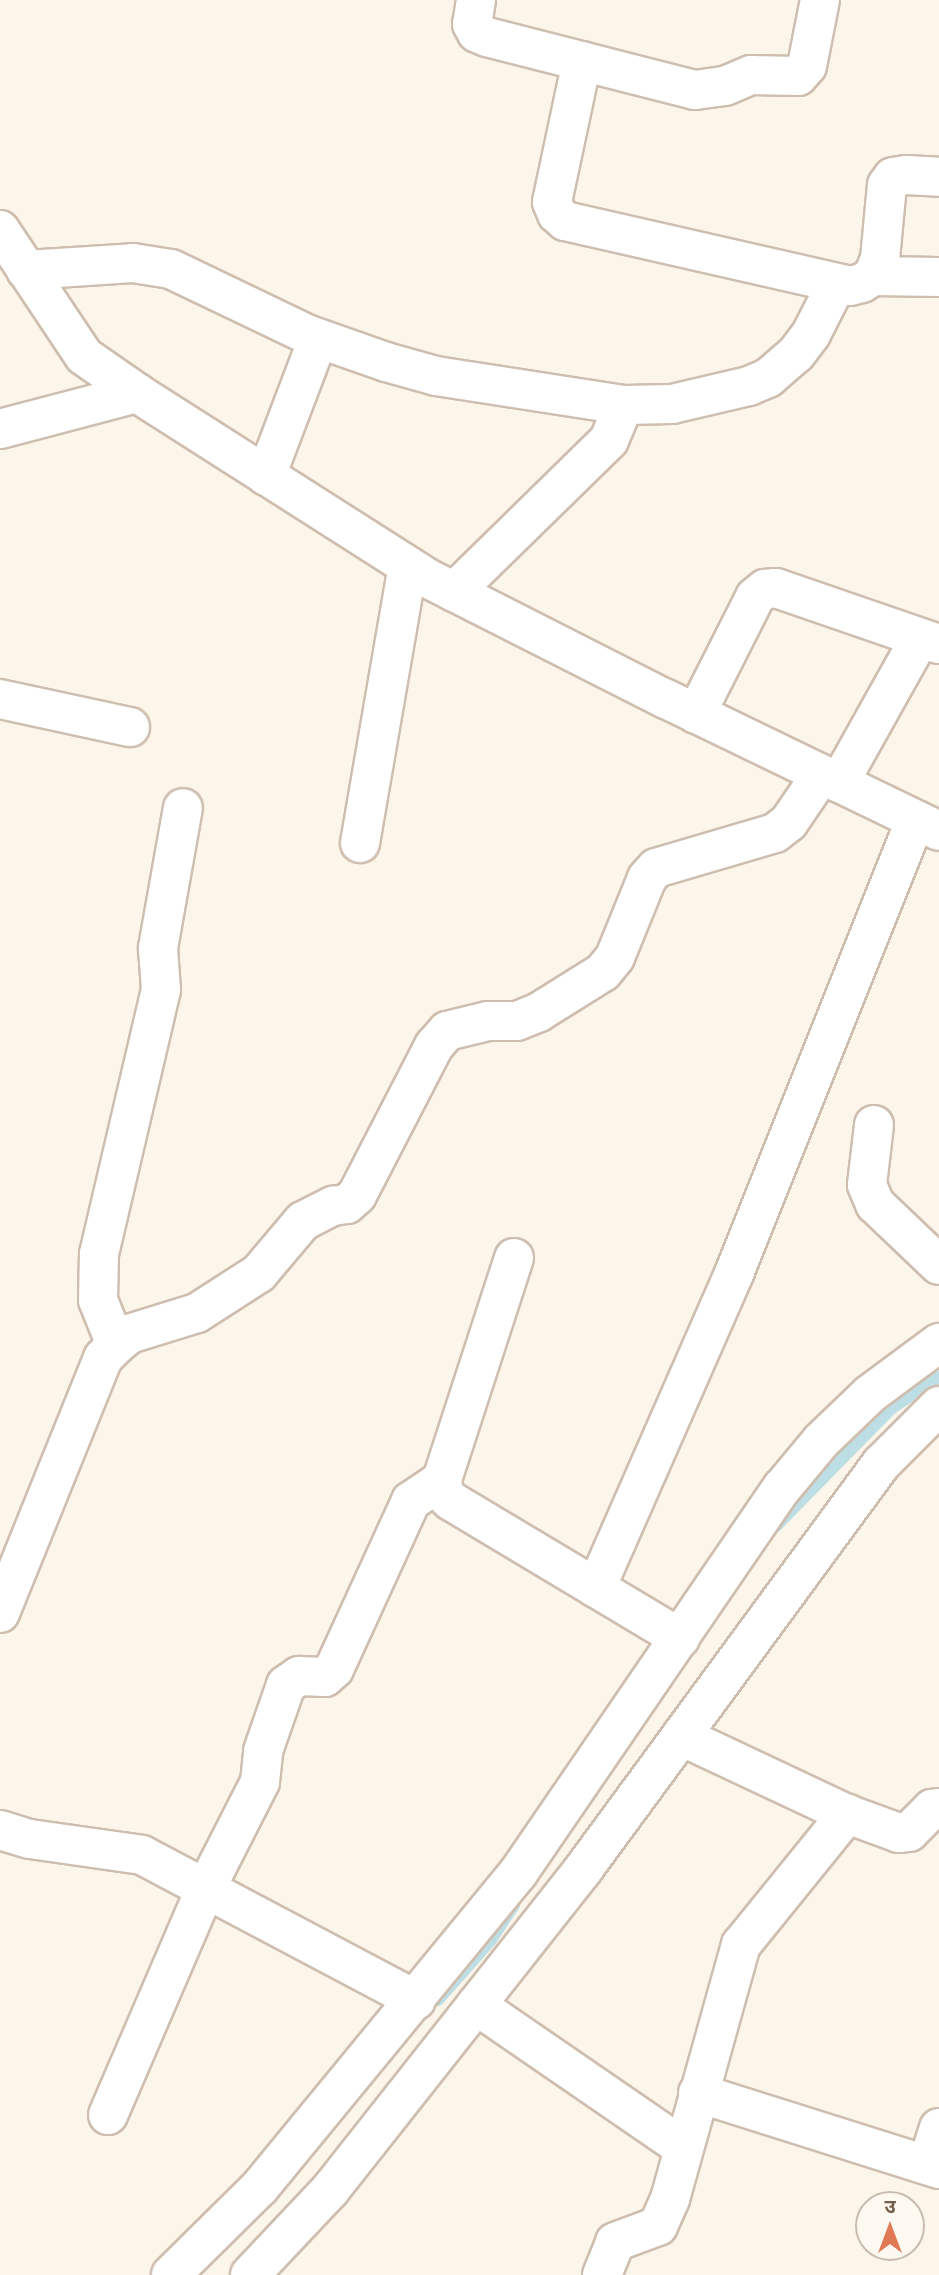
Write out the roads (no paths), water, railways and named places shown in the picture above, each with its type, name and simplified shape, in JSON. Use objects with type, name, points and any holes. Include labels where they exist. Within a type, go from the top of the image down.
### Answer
[{"type":"street","points":[[476,0],[472,24],[477,33],[695,90],[725,86],[751,75],[798,76],[807,66],[820,0]]},
{"type":"street","points":[[582,61],[552,202],[557,214],[565,221],[850,286],[873,276],[880,260],[887,185],[894,177],[906,175],[939,177]]},
{"type":"street","points":[[0,230],[84,356],[266,476],[454,592],[927,826],[596,1588]]},
{"type":"street","points":[[26,270],[134,263],[171,268],[318,339],[436,376],[624,405],[672,404],[748,386],[768,378],[796,354],[811,334],[837,283]]},
{"type":"street","points":[[873,276],[939,278]]},
{"type":"street","points":[[266,476],[318,339]]},
{"type":"street","points":[[0,429],[137,393]]},
{"type":"street","points":[[454,592],[609,440],[624,405]]},
{"type":"street","points":[[360,843],[408,566]]},
{"type":"street","points":[[0,1613],[103,1358],[130,1334],[197,1313],[259,1273],[303,1221],[333,1206],[347,1204],[357,1195],[434,1046],[447,1031],[488,1021],[517,1021],[539,1012],[603,972],[615,957],[646,878],[656,868],[775,833],[789,822],[830,779],[930,641],[776,588],[765,589],[755,597],[696,714]]},
{"type":"street","points":[[0,699],[130,727]]},
{"type":"street","points":[[116,1345],[98,1300],[99,1254],[161,990],[158,948],[183,808]]},
{"type":"street","points":[[874,1125],[867,1185],[875,1204],[939,1265]]},
{"type":"street","points":[[514,1258],[442,1480],[444,1493],[451,1501],[680,1637]]},
{"type":"street","points":[[171,2275],[260,2187],[518,1873],[782,1488],[821,1441],[870,1394],[939,1343]]},
{"type":"street","points":[[250,2275],[330,2190],[476,2005],[681,1736],[881,1464],[939,1406]]},
{"type":"street","points":[[108,2115],[205,1890],[260,1782],[263,1751],[286,1685],[299,1676],[325,1677],[334,1669],[411,1501],[442,1480]]},
{"type":"street","points":[[681,1736],[846,1814],[899,1833],[909,1832],[932,1809],[939,1808]]},
{"type":"street","points":[[602,2275],[615,2242],[657,2227],[670,2199],[741,1945],[846,1814]]},
{"type":"street","points":[[0,1830],[30,1839],[142,1855],[416,2000]]},
{"type":"street","points":[[476,2005],[684,2148]]},
{"type":"street","points":[[698,2093],[933,2167],[939,2129]]},
{"type":"waterway","points":[[775,1527],[892,1408],[939,1377]]},
{"type":"waterway","points":[[438,2000],[491,1940],[514,1905]]}]
